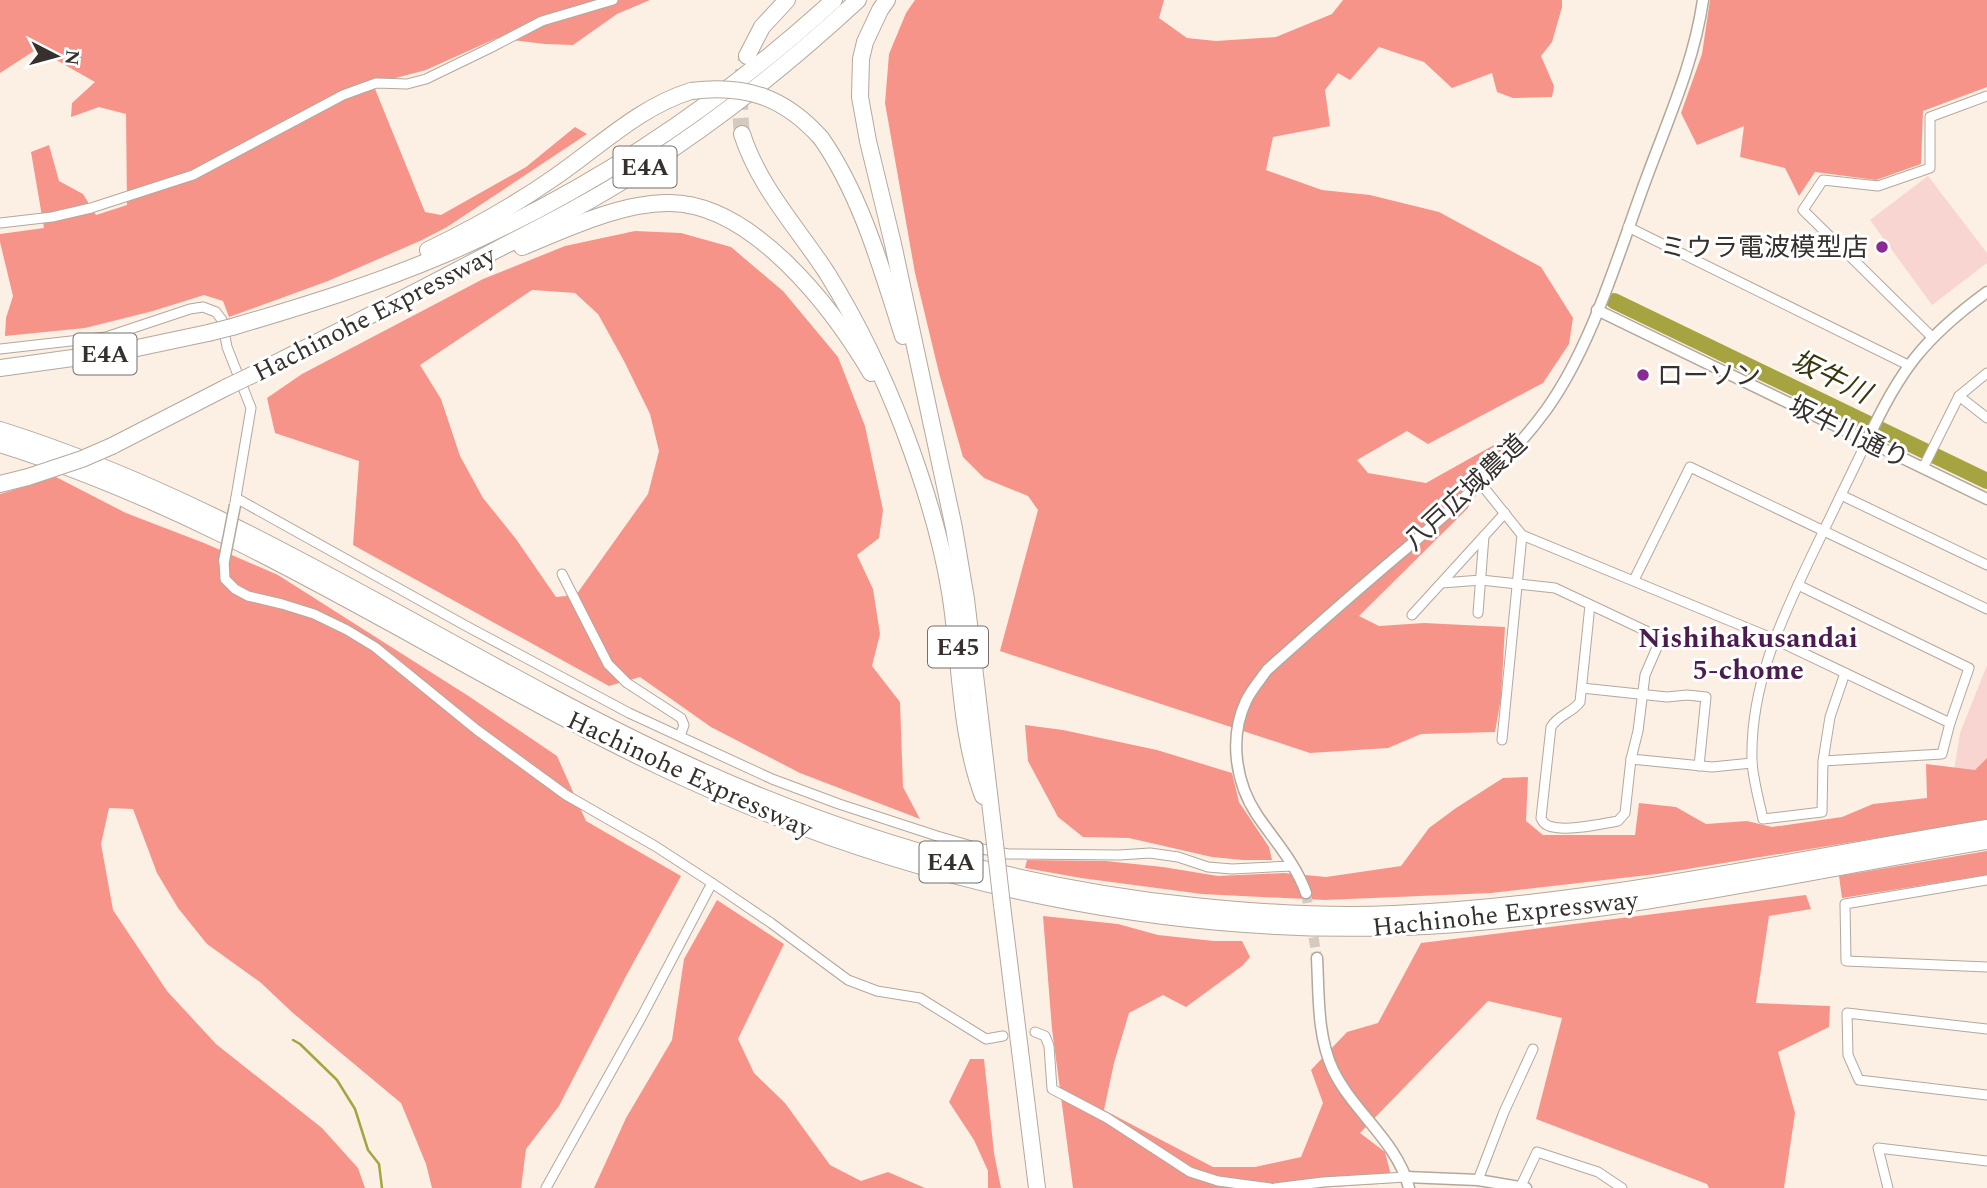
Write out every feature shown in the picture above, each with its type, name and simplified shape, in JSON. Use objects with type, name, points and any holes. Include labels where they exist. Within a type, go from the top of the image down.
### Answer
[{"type":"highway","points":[[747,56],[762,27],[787,0]]},
{"type":"highway","name":"Hachinohe Expressway","points":[[0,368],[123,351],[232,327],[360,288],[445,254],[539,209],[629,157],[714,100],[799,32],[834,0]]},
{"type":"highway","name":"Hachinohe Expressway","points":[[0,484],[82,459],[112,446],[558,218],[640,170],[719,116],[801,52],[858,0]]},
{"type":"highway","points":[[887,0],[865,42],[861,59],[860,97],[940,467]]},
{"type":"highway","points":[[311,303],[414,257],[492,216],[551,180],[659,103],[691,91],[719,89],[771,99],[796,113],[821,138],[843,174],[873,247],[910,358],[940,467]]},
{"type":"highway","points":[[742,134],[762,181],[827,273],[861,333],[892,399],[915,462]]},
{"type":"highway","points":[[407,297],[614,212],[668,202],[705,208],[739,223],[757,237],[798,276],[834,318],[852,342],[886,399],[915,462]]},
{"type":"highway","name":"Hachinohe Expressway","points":[[0,430],[132,479],[235,527],[628,736],[727,783],[832,825],[914,852],[1038,883],[1139,901],[1235,911],[1320,916],[1393,914],[1571,898],[1697,879],[1987,828]]},
{"type":"highway","name":"Hachinohe Expressway","points":[[0,444],[111,484],[240,543],[619,747],[718,793],[826,836],[912,865],[1044,897],[1128,912],[1226,923],[1304,928],[1387,928],[1562,913],[1987,841]]},
{"type":"highway","name":"E45","points":[[915,462],[937,530],[944,562],[954,618],[971,755],[995,839]]},
{"type":"highway","name":"E45","points":[[940,467],[960,563],[1037,1188]]},
{"type":"street","points":[[0,223],[52,217],[91,208],[193,175],[343,95],[376,83],[407,84],[426,79],[542,21],[613,0]]},
{"type":"street","name":"八戸広域農道","points":[[1306,893],[1301,879],[1255,811],[1243,787],[1235,743],[1239,720],[1247,699],[1267,670],[1481,484],[1518,446],[1547,408],[1571,369],[1597,310],[1686,68],[1700,25],[1703,0]]},
{"type":"street","points":[[1932,337],[1803,210],[1823,180],[1878,186],[1930,168],[1930,117],[1987,96]]},
{"type":"street","points":[[1628,227],[1908,365]]},
{"type":"street","points":[[1845,673],[1830,717],[1822,761],[1822,811],[1763,819],[1752,764],[1759,689],[1774,639],[1893,388],[1932,337],[1955,315],[1987,292]]},
{"type":"street","points":[[0,349],[106,337],[190,309],[204,307],[216,312],[222,320],[228,347],[251,408],[224,561],[225,579],[234,589],[248,596],[314,614],[347,630],[375,648],[477,730],[566,795],[655,846],[712,883],[848,980],[877,990],[920,998],[986,1039],[1003,1036]]},
{"type":"street","name":"坂牛川通り","points":[[1597,310],[1924,465],[1987,499]]},
{"type":"street","points":[[1924,465],[1959,396],[1987,373]]},
{"type":"street","points":[[1959,396],[1987,418]]},
{"type":"street","points":[[1634,580],[1690,467],[1987,609]]},
{"type":"street","points":[[1481,484],[1522,535],[1774,639],[1950,723]]},
{"type":"street","points":[[1841,495],[1987,565]]},
{"type":"street","points":[[235,501],[629,713],[772,779],[851,808],[982,849],[1021,855],[1150,853],[1178,857],[1208,867],[1232,869],[1292,866]]},
{"type":"street","points":[[1412,615],[1505,513]]},
{"type":"street","points":[[1502,740],[1522,535]]},
{"type":"street","points":[[1478,613],[1484,536]]},
{"type":"street","points":[[562,574],[608,664],[627,684],[681,718],[684,725],[680,736]]},
{"type":"street","points":[[1441,583],[1481,580],[1555,589],[1590,605],[1661,638],[1645,675],[1622,819],[1569,827],[1547,826],[1541,818],[1551,727],[1554,721],[1576,709],[1580,702],[1590,605]]},
{"type":"street","points":[[1798,585],[1969,668],[1942,754],[1822,761]]},
{"type":"street","points":[[1582,688],[1706,697],[1699,766]]},
{"type":"street","points":[[1631,759],[1712,767],[1752,764]]},
{"type":"street","points":[[1987,880],[1845,904],[1846,961],[1987,967]]},
{"type":"street","points":[[546,1188],[712,883]]},
{"type":"street","points":[[1317,958],[1325,1047],[1333,1070],[1345,1091],[1394,1154],[1407,1182]]},
{"type":"street","points":[[1987,1029],[1847,1013],[1848,1055],[1859,1080],[1987,1095]]},
{"type":"street","points":[[1035,1032],[1045,1036],[1049,1046],[1052,1089],[1107,1118],[1190,1172],[1218,1181],[1272,1188],[1323,1182],[1476,1182],[1522,1188],[1537,1152],[1598,1172],[1622,1188]]},
{"type":"street","points":[[1476,1182],[1533,1049]]},
{"type":"street","points":[[1888,1188],[1878,1148],[1987,1161]]},
{"type":"shaded area","points":[[0,0],[650,0],[617,14],[573,45],[497,38],[426,70],[373,84],[425,212],[441,215],[526,167],[575,127],[587,134],[447,227],[328,281],[229,317],[223,301],[204,295],[85,328],[5,336],[6,318],[13,296],[0,234],[44,228],[31,152],[49,145],[59,181],[83,194],[96,215],[127,205],[126,114],[99,107],[71,117],[72,103],[95,82],[37,49],[0,73]]},
{"type":"shaded area","points":[[915,0],[1164,0],[1159,18],[1187,38],[1216,41],[1276,37],[1332,14],[1343,0],[1562,0],[1552,42],[1541,56],[1554,86],[1552,97],[1513,98],[1497,92],[1492,73],[1452,88],[1424,62],[1379,47],[1350,80],[1338,73],[1325,90],[1330,126],[1273,137],[1266,170],[1322,190],[1370,195],[1439,212],[1541,267],[1573,318],[1569,344],[1543,383],[1428,444],[1407,431],[1357,460],[1368,473],[1426,483],[1501,441],[1505,447],[1479,478],[1468,508],[1359,616],[1379,626],[1424,623],[1505,627],[1501,698],[1495,732],[1421,734],[1388,748],[1310,753],[1000,651],[1038,510],[1028,496],[984,478],[963,457],[939,373],[915,273],[885,103],[889,54],[906,13]]},
{"type":"shaded area","points":[[1710,0],[1987,0],[1987,87],[1923,111],[1921,164],[1876,180],[1815,172],[1799,196],[1785,168],[1740,157],[1744,126],[1697,145],[1681,113],[1702,54]]},
{"type":"shaded area","points":[[1928,176],[1987,253],[1987,263],[1932,305],[1870,220]]},
{"type":"shaded area","points":[[635,231],[681,233],[731,247],[783,291],[838,357],[865,426],[883,510],[879,538],[857,555],[873,589],[880,634],[872,666],[900,702],[903,787],[920,819],[800,773],[711,727],[640,677],[609,686],[353,545],[359,461],[275,433],[267,398],[302,374],[483,279],[565,246]],"holes":[[[532,290],[575,293],[598,314],[624,361],[650,414],[659,451],[648,494],[576,595],[556,597],[516,539],[483,498],[460,456],[441,399],[420,365]]]},
{"type":"shaded area","points":[[56,477],[126,513],[278,575],[470,697],[557,756],[586,821],[681,876],[559,1106],[526,1149],[521,1188],[432,1188],[426,1164],[401,1103],[260,982],[207,944],[178,908],[157,873],[133,809],[109,808],[101,844],[113,910],[167,991],[216,1044],[322,1128],[358,1168],[365,1188],[0,1188],[0,494]]},
{"type":"shaded area","points":[[1987,665],[1987,766],[1952,783],[1960,733]]},
{"type":"shaded area","points":[[1025,725],[1063,730],[1157,750],[1232,773],[1239,802],[1269,847],[1272,860],[1212,857],[1129,838],[1083,837],[1058,817],[1028,761]]},
{"type":"shaded area","points":[[1987,758],[1987,820],[1657,874],[1491,893],[1325,900],[1202,894],[1025,868],[1027,860],[1106,861],[1218,876],[1284,873],[1326,877],[1401,866],[1429,828],[1503,778],[1528,777],[1526,821],[1543,835],[1635,835],[1639,803],[1676,807],[1706,824],[1747,821],[1772,827],[1842,817],[1873,804],[1927,798],[1926,764],[1975,770]]},
{"type":"shaded area","points":[[1987,851],[1987,875],[1842,898],[1839,876]]},
{"type":"shaded area","points":[[1806,895],[1811,909],[1769,916],[1756,1003],[1830,1006],[1829,1027],[1778,1052],[1795,1113],[1784,1188],[1709,1188],[1707,1184],[1536,1119],[1562,1018],[1488,1001],[1360,1133],[1385,1152],[1393,1183],[1319,1188],[1073,1188],[1052,1029],[1043,916],[1118,924],[1158,935],[1242,941],[1250,957],[1242,966],[1186,1007],[1163,995],[1129,1013],[1104,1110],[1213,1167],[1255,1167],[1301,1157],[1323,1103],[1311,1070],[1347,1032],[1378,1023],[1421,943]]},
{"type":"shaded area","points":[[717,900],[784,944],[738,1039],[754,1073],[785,1103],[830,1165],[861,1181],[888,1172],[925,1188],[594,1188],[626,1118],[672,1040],[684,959]]},
{"type":"shaded area","points":[[970,1059],[984,1059],[994,1153],[1001,1188],[988,1188],[988,1171],[974,1140],[949,1102]]},
{"type":"waterway","name":"坂牛川","points":[[1614,301],[1987,481]]},
{"type":"waterway","points":[[293,1040],[337,1080],[355,1109],[368,1150],[379,1164],[382,1188]]},
{"type":"tunnel","points":[[742,134],[740,95],[747,56]]},
{"type":"tunnel","points":[[1306,893],[1317,958]]},
{"type":"place","name":"ミウラ電波模型店","points":[[1882,247]]},
{"type":"place","name":"ローソン","points":[[1643,375]]},
{"type":"district","name":"Nishihakusandai 5-chome","points":[[1748,653]]}]
